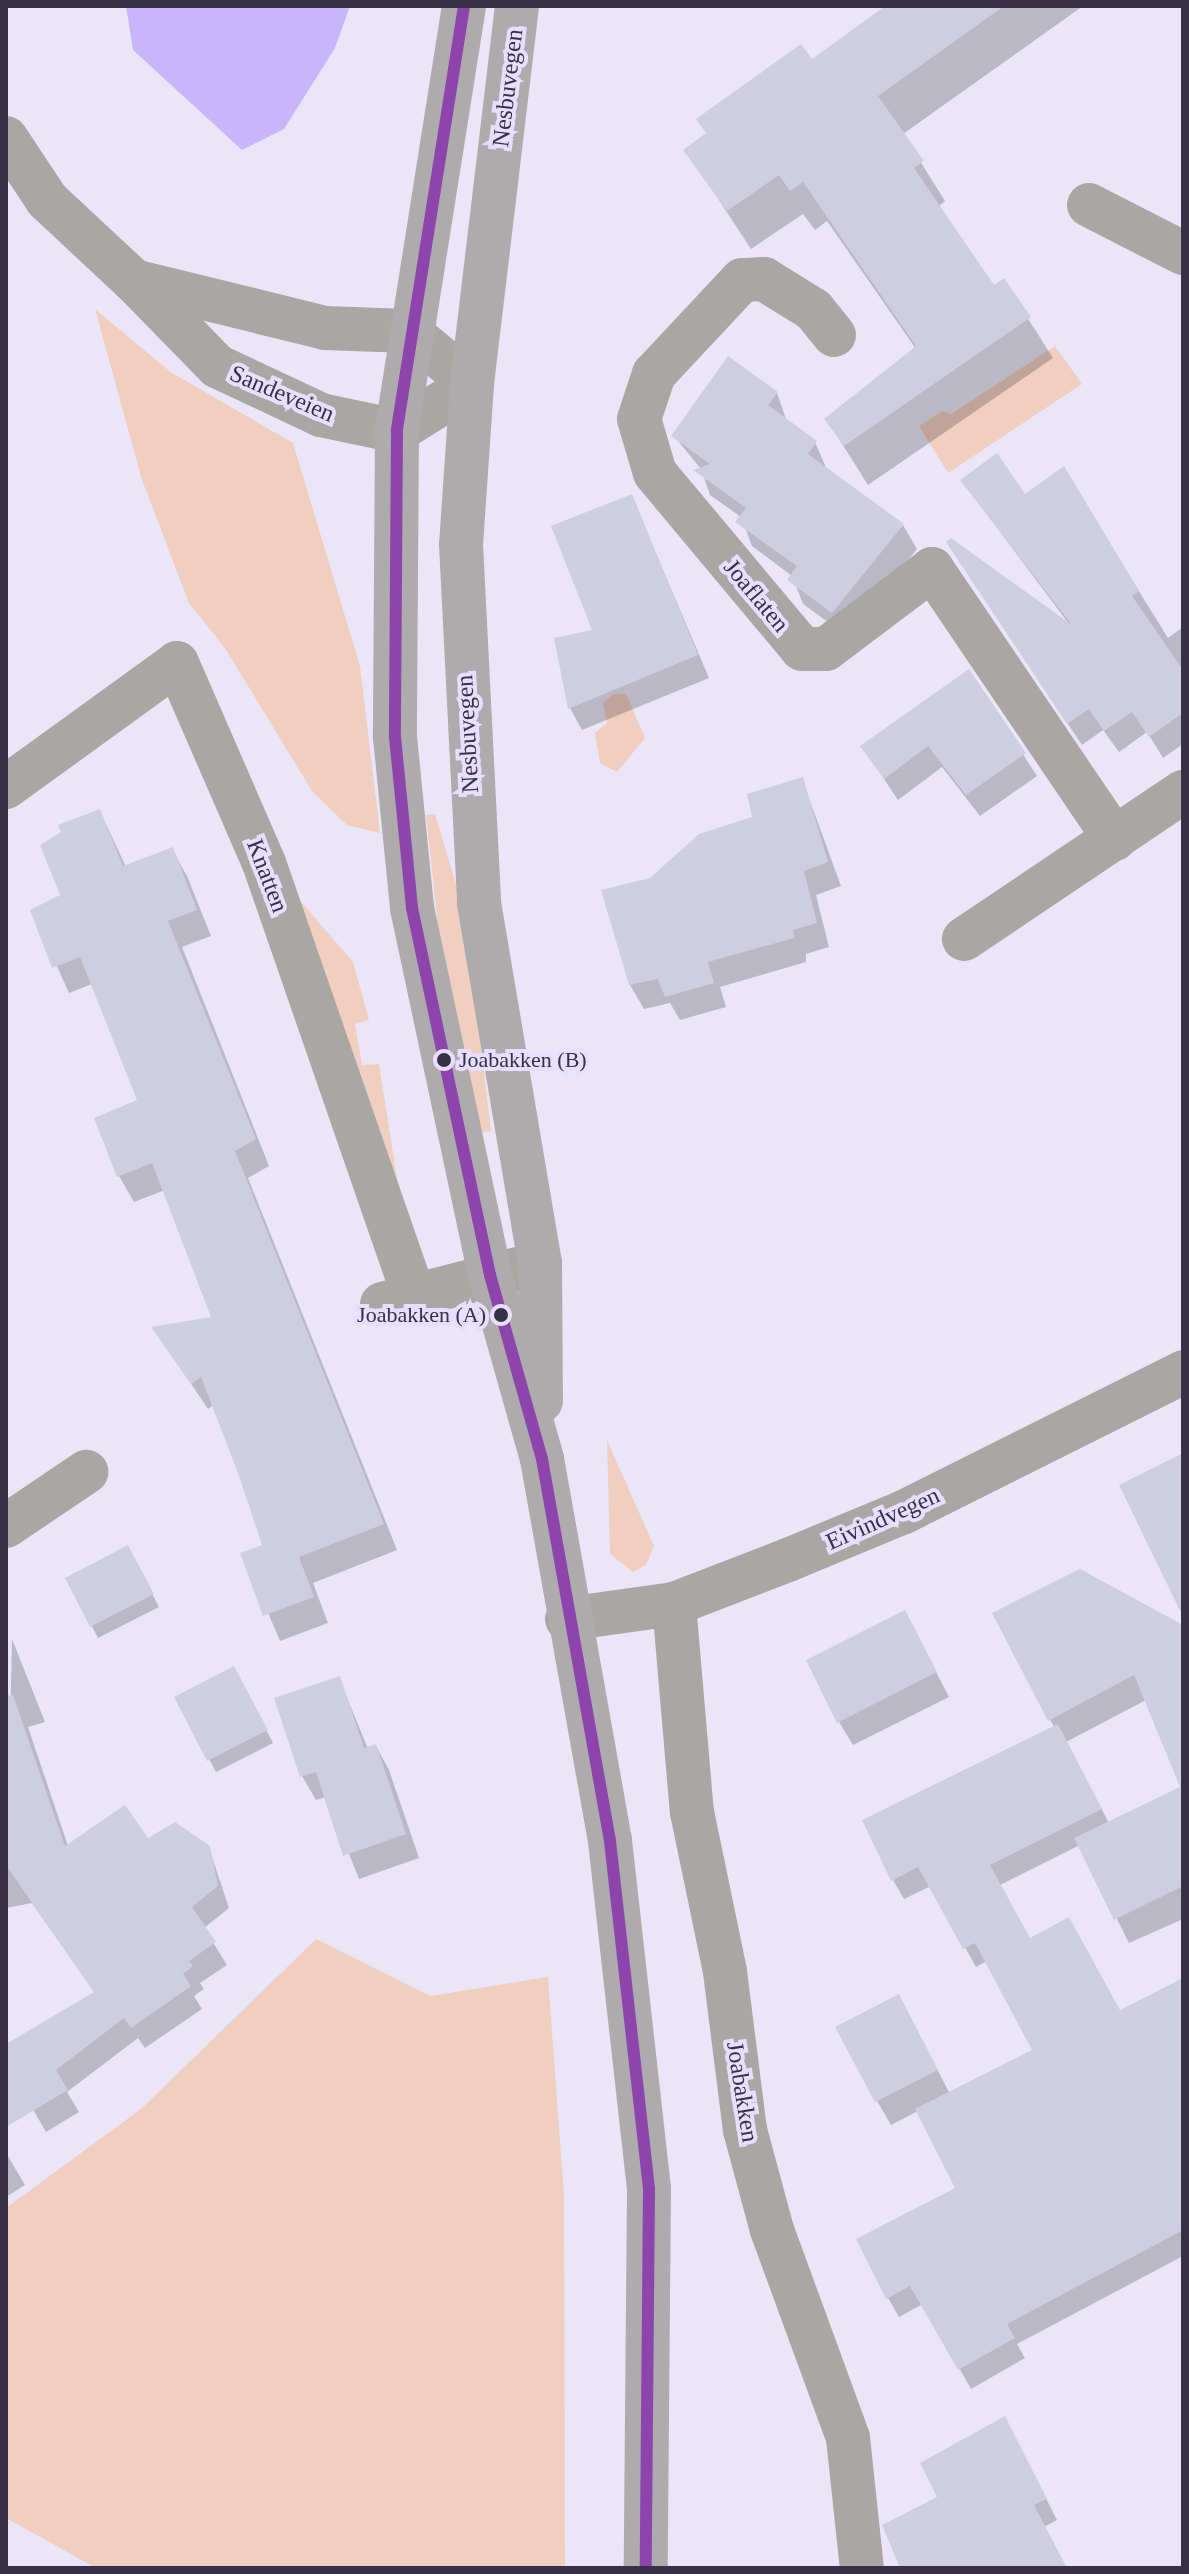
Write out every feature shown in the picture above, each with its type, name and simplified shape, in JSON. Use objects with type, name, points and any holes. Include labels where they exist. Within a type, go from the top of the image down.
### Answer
[{"type":"main road","name":"Nesbuvegen","points":[[464,6],[408,331],[397,431],[395,737],[412,908],[490,1275],[542,1459],[567,1619],[610,1841],[649,2188],[646,2568]]},
{"type":"main road","name":"Nesbuvegen","points":[[517,6],[472,384],[461,544],[479,903],[540,1263],[542,1459]]},
{"type":"street","name":"Sandeveien","points":[[6,138],[47,200],[134,281],[217,366],[321,415],[397,431]]},
{"type":"street","points":[[1089,205],[1183,253]]},
{"type":"street","name":"Joaflaten","points":[[834,335],[814,310],[764,279],[742,280],[654,374],[639,419],[655,473],[802,649],[826,649],[932,569],[1115,839]]},
{"type":"street","name":"Sandeveien","points":[[134,281],[325,328],[408,331]]},
{"type":"street","points":[[397,431],[472,384],[408,331]]},
{"type":"street","name":"Knatten","points":[[6,787],[177,663],[264,863],[397,1298],[540,1263]]},
{"type":"street","points":[[964,939],[1183,792]]},
{"type":"street","name":"Eivindvegen","points":[[567,1619],[674,1604],[904,1512],[1183,1372]]},
{"type":"street","points":[[6,1526],[86,1472]]},
{"type":"street","name":"Joabakken","points":[[674,1604],[692,1812],[725,1972],[745,2130],[772,2230],[848,2438],[862,2568]]},
{"type":"shaded area","points":[[126,6],[350,6],[335,48],[284,129],[242,150],[133,50]]},
{"type":"shaded area","points":[[95,309],[172,373],[293,443],[360,666],[380,833],[347,825],[312,791],[225,648],[189,603],[142,480]]},
{"type":"shaded area","points":[[1055,346],[1082,384],[948,473],[919,426],[942,411],[951,414]]},
{"type":"shaded area","points":[[613,694],[626,694],[645,738],[617,772],[600,763],[595,733],[607,723],[603,703]]},
{"type":"shaded area","points":[[435,814],[465,914],[491,1131],[479,1133],[440,944],[426,815]]},
{"type":"shaded area","points":[[302,903],[353,962],[369,1020],[355,1024],[362,1065],[379,1064],[398,1185],[296,906]]},
{"type":"shaded area","points":[[607,1440],[654,1546],[646,1565],[633,1572],[610,1554]]},
{"type":"shaded area","points":[[316,1939],[430,1996],[548,1977],[564,2195],[565,2568],[96,2568],[6,2518],[6,2208],[141,2109]]},
{"type":"building","points":[[885,6],[1004,6],[878,96],[924,161],[914,168],[994,285],[1004,278],[1031,317],[844,446],[824,419],[916,346],[803,182],[790,191],[779,175],[727,211],[683,150],[706,133],[696,119],[801,44],[812,59]]},
{"type":"building","points":[[728,356],[778,392],[768,405],[817,441],[808,454],[904,524],[832,613],[787,580],[797,566],[735,522],[746,508],[693,470],[710,464],[671,436]]},
{"type":"building","points":[[997,453],[1025,494],[1064,466],[1139,591],[1132,596],[1183,670],[1183,713],[1149,737],[1132,712],[1104,731],[1089,709],[1067,724],[946,542],[951,538],[1072,625],[960,480]]},
{"type":"building","points":[[632,494],[698,655],[568,709],[554,638],[592,630],[551,526]]},
{"type":"building","points":[[969,669],[1026,753],[966,795],[928,746],[884,779],[860,746]]},
{"type":"building","points":[[803,777],[828,862],[804,871],[817,923],[793,930],[794,938],[708,962],[714,983],[665,997],[658,979],[629,985],[601,890],[650,878],[699,834],[752,817],[747,794]]},
{"type":"building","points":[[100,809],[123,866],[173,847],[197,910],[168,921],[256,1139],[235,1151],[384,1524],[299,1557],[314,1597],[263,1616],[240,1553],[262,1545],[201,1377],[191,1384],[151,1327],[211,1317],[152,1163],[117,1177],[94,1118],[137,1100],[80,957],[52,968],[30,910],[60,895],[40,845],[61,832],[58,825]]},
{"type":"building","points":[[1183,1453],[1183,1617],[1119,1485]]},
{"type":"building","points":[[128,1545],[154,1594],[90,1627],[65,1578]]},
{"type":"building","points":[[1080,1569],[1183,1625],[1183,1886],[1114,1920],[1074,1838],[1180,1787],[1134,1675],[1048,1721],[992,1613]]},
{"type":"building","points":[[905,1610],[937,1672],[837,1723],[806,1660]]},
{"type":"building","points":[[234,1666],[268,1730],[207,1761],[174,1697]]},
{"type":"building","points":[[340,1676],[364,1748],[376,1744],[406,1834],[343,1856],[316,1772],[300,1777],[274,1698]]},
{"type":"building","points":[[13,1695],[65,1846],[125,1805],[148,1838],[175,1822],[210,1846],[218,1886],[192,1907],[216,1942],[189,1961],[193,1966],[183,1974],[191,1986],[131,2028],[124,2018],[56,2070],[68,2090],[6,2127],[6,2044],[94,1992],[6,1865],[6,1696]]},
{"type":"building","points":[[1058,1724],[1102,1809],[990,1865],[1030,1938],[1069,1917],[1120,2010],[1183,1978],[1183,2230],[1007,2324],[1015,2338],[958,2370],[910,2286],[886,2299],[856,2239],[955,2188],[915,2109],[1032,2050],[975,1943],[963,1949],[918,1867],[891,1881],[862,1820]]},
{"type":"building","points":[[899,1994],[938,2070],[875,2102],[835,2027]]},
{"type":"building","points":[[1005,2416],[1047,2499],[1034,2505],[1067,2568],[900,2568],[882,2525],[937,2497],[920,2463]]},
{"type":"transit line","points":[[464,6],[397,431],[395,737],[412,908],[490,1275],[542,1459],[610,1841],[649,2188],[646,2568]]},
{"type":"place","name":"Joabakken (B)","points":[[444,1060]]},
{"type":"place","name":"Joabakken (A)","points":[[501,1315]]}]
